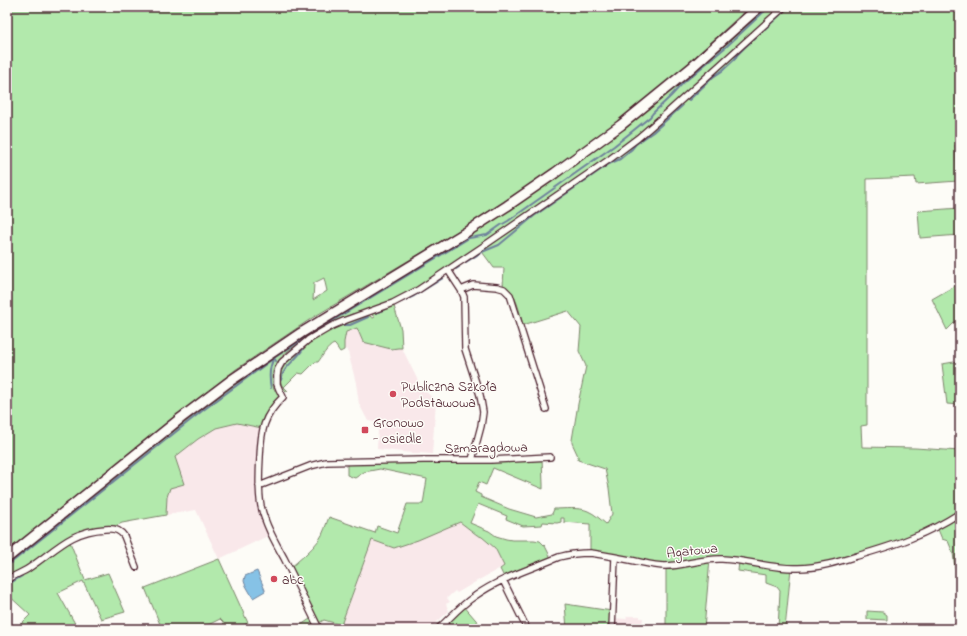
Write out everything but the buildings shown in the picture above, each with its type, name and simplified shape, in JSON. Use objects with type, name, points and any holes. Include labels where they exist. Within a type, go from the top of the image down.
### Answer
[{"type":"highway","points":[[7,558],[230,381],[301,333],[507,206],[555,174],[621,125],[691,68],[759,7]]},
{"type":"street","points":[[320,629],[269,529],[261,504],[260,449],[262,428],[268,413],[283,397],[277,384],[278,369],[282,362],[308,340],[332,326],[388,305],[408,295],[448,270],[610,159],[632,143],[682,100],[784,7]]},
{"type":"street","points":[[448,270],[464,297],[465,349],[480,395],[483,410],[481,426],[472,460]]},
{"type":"street","points":[[461,290],[473,285],[497,287],[504,289],[510,295],[546,409]]},
{"type":"street","name":"Szmaragdowa","points":[[260,486],[310,466],[326,462],[491,460],[550,457]]},
{"type":"street","name":"Agatowa","points":[[438,629],[469,600],[485,589],[503,580],[569,554],[590,553],[663,566],[702,560],[731,559],[790,568],[805,568],[836,562],[911,539],[940,525],[960,513]]},
{"type":"street","points":[[7,580],[28,569],[65,541],[96,529],[109,529],[122,533],[136,567]]},
{"type":"street","points":[[612,629],[615,558]]},
{"type":"street","points":[[503,580],[527,629]]},
{"type":"shaded area","name":"Publiczna Szkoła Podstawowa","points":[[357,328],[391,349],[402,348],[421,387],[436,401],[432,454],[377,449],[378,429],[375,422],[368,421],[359,404],[356,383],[348,352],[346,349],[344,350],[346,332]]},
{"type":"shaded area","points":[[237,423],[262,428],[260,498],[272,534],[219,559],[196,510],[166,515],[167,497],[170,488],[184,484],[175,457],[198,439],[216,428]]},
{"type":"shaded area","points":[[460,522],[495,548],[504,566],[457,593],[455,591],[447,598],[450,602],[446,604],[449,611],[429,629],[350,629],[341,625],[372,540],[424,537]]},
{"type":"shaded area","points":[[627,616],[640,616],[640,618],[643,618],[642,624],[640,624],[640,629],[612,629],[612,618],[626,619]]},
{"type":"green space","points":[[7,7],[749,7],[689,63],[605,131],[523,189],[463,228],[312,318],[235,370],[7,552]],"holes":[[[324,278],[327,291],[313,300],[314,283]]]},
{"type":"green space","points":[[766,7],[960,7],[960,145],[955,145],[958,181],[916,184],[915,177],[867,179],[867,425],[861,426],[862,447],[960,451],[960,600],[956,581],[959,576],[955,568],[953,553],[948,541],[942,539],[937,527],[836,562],[791,568],[785,629],[778,629],[780,591],[777,587],[766,583],[766,575],[738,571],[739,561],[710,559],[704,629],[666,629],[666,566],[590,553],[590,524],[564,522],[564,518],[561,518],[561,522],[557,523],[543,522],[542,525],[523,526],[506,519],[507,516],[478,504],[470,523],[489,531],[496,536],[506,539],[540,541],[545,546],[552,560],[505,579],[500,569],[504,566],[495,548],[460,522],[418,540],[394,548],[372,540],[341,625],[324,620],[317,624],[319,629],[295,629],[313,617],[289,569],[316,544],[324,531],[329,517],[375,533],[377,526],[397,533],[407,504],[423,504],[427,479],[380,469],[364,472],[355,478],[347,475],[347,461],[542,458],[543,489],[493,468],[486,485],[479,482],[475,492],[481,495],[481,497],[509,509],[536,517],[552,514],[554,509],[581,509],[593,514],[606,524],[612,514],[605,469],[578,460],[578,456],[572,443],[586,366],[579,351],[581,327],[568,311],[523,325],[519,308],[514,298],[508,289],[503,286],[504,268],[494,268],[480,249],[393,303],[401,329],[402,348],[391,349],[363,342],[357,328],[346,332],[344,350],[340,352],[334,344],[331,345],[318,362],[315,362],[303,374],[298,373],[284,387],[288,391],[286,391],[283,388],[280,378],[282,370],[288,362],[315,338],[343,324],[368,315],[373,318],[375,317],[372,315],[371,311],[346,316],[292,348],[279,360],[275,366],[272,378],[274,390],[279,389],[283,397],[262,428],[237,423],[216,428],[198,439],[175,457],[184,484],[170,488],[167,497],[166,515],[122,523],[113,527],[104,526],[93,528],[75,533],[68,537],[85,580],[108,573],[125,612],[101,619],[83,581],[58,593],[78,629],[21,629],[19,626],[30,615],[7,594],[7,565],[172,432],[262,365],[330,320],[470,235],[551,181],[604,143],[681,83]]},
{"type":"green space","points":[[958,181],[960,181],[960,208]]},
{"type":"green space","points":[[960,208],[960,235],[920,238],[918,211]]},
{"type":"green space","points":[[960,283],[960,317],[947,330],[932,299]]},
{"type":"green space","points":[[960,361],[960,405],[947,404],[942,364]]},
{"type":"green space","points":[[219,559],[248,623],[234,629],[226,629],[220,619],[200,629],[162,629],[145,588]]},
{"type":"green space","points":[[565,604],[612,611],[612,629],[567,629]]},
{"type":"green space","points":[[463,605],[481,626],[478,629],[438,629]]},
{"type":"green space","points":[[867,611],[883,612],[887,615],[887,620],[867,619]]},
{"type":"water","points":[[257,571],[265,591],[253,598],[244,581],[245,576]]},
{"type":"waterway","points":[[7,566],[202,411],[274,358],[317,330],[469,238],[487,235],[614,146],[650,117],[683,83],[727,46],[769,7]]},
{"type":"waterway","points":[[689,100],[713,77],[735,59],[744,48],[785,10],[792,7]]},
{"type":"waterway","points":[[466,262],[482,252],[499,245],[534,216],[609,164],[620,159],[682,106]]},
{"type":"waterway","points":[[376,313],[414,296],[443,278]]},
{"type":"waterway","points":[[341,325],[350,325],[368,317]]},
{"type":"waterway","points":[[281,380],[287,367],[303,349]]},
{"type":"waterway","points":[[271,388],[270,369],[274,358],[276,361]]},
{"type":"waterway","points":[[7,585],[22,576]]},
{"type":"place","name":"Publiczna Szkoła Podstawowa","points":[[393,394]]},
{"type":"place","name":"Gronowo - osiedle","points":[[365,430]]},
{"type":"place","name":"abc","points":[[274,579]]}]
